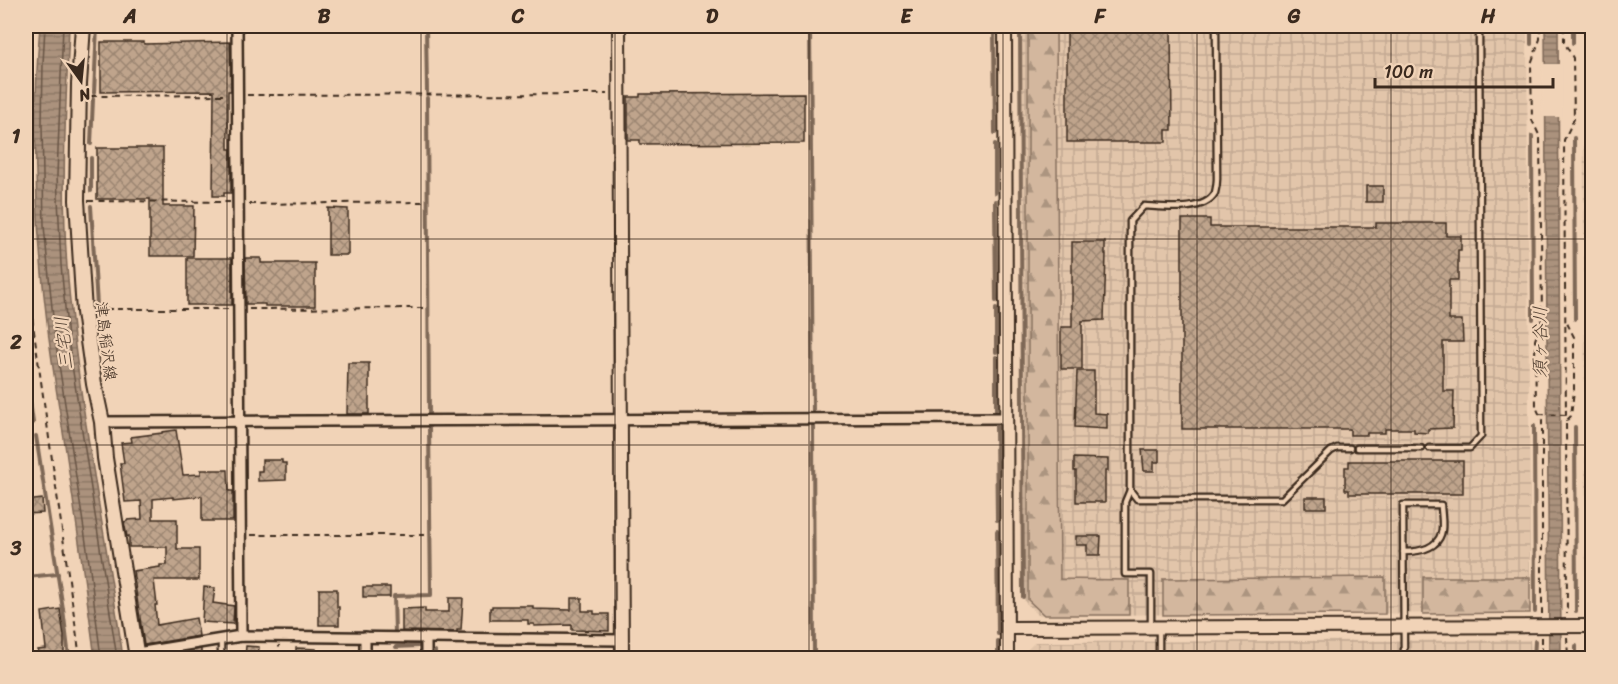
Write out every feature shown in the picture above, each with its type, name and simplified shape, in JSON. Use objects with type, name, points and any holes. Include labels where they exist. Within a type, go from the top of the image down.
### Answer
[{"type":"main road","name":"津島稲沢線","points":[[83,26],[77,200],[84,312],[137,656]]},
{"type":"street","points":[[237,26],[242,636]]},
{"type":"street","points":[[619,26],[622,658]]},
{"type":"street","points":[[1005,26],[1007,658]]},
{"type":"street","points":[[102,422],[1006,418]]},
{"type":"street","points":[[1007,628],[1593,626]]},
{"type":"street","points":[[137,656],[242,636],[622,640]]},
{"type":"street","points":[[365,637],[365,658]]},
{"type":"street","points":[[426,638],[426,658]]},
{"type":"lane","points":[[1159,658],[1151,574],[1125,574],[1125,502],[1130,490],[1130,220],[1144,206],[1190,207],[1205,204],[1215,193],[1217,178],[1215,26]]},
{"type":"lane","points":[[1429,448],[1470,448],[1481,436],[1479,26]]},
{"type":"lane","points":[[1130,490],[1137,499],[1282,499],[1331,451],[1337,448],[1350,448]]},
{"type":"lane","points":[[1357,448],[1421,448]]},
{"type":"lane","points":[[1403,552],[1416,552],[1435,543],[1442,534],[1441,505],[1403,505],[1403,552],[1404,658]]},
{"type":"lane","points":[[221,640],[221,658]]},
{"type":"path","points":[[26,74],[28,26]]},
{"type":"path","points":[[1540,26],[1540,39],[1531,64],[1532,120],[1540,137],[1542,320],[1535,340],[1536,407],[1542,420],[1542,658]]},
{"type":"path","points":[[1564,26],[1564,42],[1573,58],[1574,119],[1564,140],[1568,658]]},
{"type":"path","points":[[79,96],[619,94]]},
{"type":"path","points":[[26,151],[27,260],[30,303],[80,658]]},
{"type":"path","points":[[77,200],[238,203],[423,202]]},
{"type":"path","points":[[84,312],[97,309],[423,308]]},
{"type":"path","points":[[1566,321],[1574,338],[1574,390],[1571,416],[1566,421]]},
{"type":"path","points":[[1539,414],[1565,415]]},
{"type":"path","points":[[26,467],[36,466]]},
{"type":"path","points":[[241,536],[426,535]]},
{"type":"shaded area","points":[[1021,26],[1527,26],[1530,613],[1038,615],[1024,601]]},
{"type":"shaded area","points":[[1583,26],[1592,26],[1592,612],[1586,612]]},
{"type":"shaded area","points":[[1530,640],[1531,658],[1019,658],[1035,642]]},
{"type":"green space","points":[[1028,26],[1056,26],[1060,579],[1129,580],[1129,615],[1044,615],[1028,600]]},
{"type":"green space","points":[[1385,577],[1385,614],[1163,615],[1163,579]]},
{"type":"green space","points":[[1423,577],[1530,577],[1530,613],[1423,614]]},
{"type":"water","name":"三宅川","points":[[40,26],[69,26],[64,176],[67,267],[84,414],[123,658],[95,658],[49,339],[36,182],[37,65]]},
{"type":"water","points":[[1545,26],[1558,26],[1561,658],[1549,658]]},
{"type":"pier","points":[[1542,64],[1562,64],[1562,117],[1543,117]]},
{"type":"building","points":[[1067,26],[1171,26],[1172,130],[1166,130],[1166,142],[1067,142]]},
{"type":"building","points":[[101,42],[144,42],[144,44],[230,42],[231,91],[228,91],[228,149],[231,149],[231,193],[224,193],[224,196],[213,196],[214,91],[101,92]]},
{"type":"building","points":[[804,93],[804,143],[640,144],[640,140],[628,140],[628,97],[640,97],[640,94]]},
{"type":"building","points":[[97,148],[163,148],[163,206],[194,206],[193,256],[150,256],[150,199],[97,199]]},
{"type":"building","points":[[1366,186],[1383,186],[1383,202],[1366,202]]},
{"type":"building","points":[[328,208],[348,209],[348,255],[328,255]]},
{"type":"building","points":[[1182,219],[1210,219],[1210,227],[1376,227],[1376,223],[1446,223],[1446,236],[1461,236],[1461,250],[1458,250],[1458,280],[1449,280],[1449,320],[1462,320],[1463,342],[1443,342],[1443,391],[1454,391],[1453,428],[1428,429],[1428,433],[1414,432],[1414,429],[1385,429],[1385,433],[1367,433],[1367,435],[1350,435],[1350,429],[1182,429]]},
{"type":"building","points":[[1072,242],[1105,242],[1104,320],[1082,321],[1082,369],[1061,369],[1061,327],[1072,327]]},
{"type":"building","points":[[187,258],[232,258],[232,305],[187,305]]},
{"type":"building","points":[[245,258],[261,258],[261,263],[315,263],[315,306],[246,304]]},
{"type":"building","points":[[348,363],[369,363],[369,414],[347,414]]},
{"type":"building","points":[[1077,371],[1094,371],[1094,413],[1107,414],[1107,429],[1075,427]]},
{"type":"building","points":[[176,430],[183,475],[201,474],[201,470],[228,470],[229,491],[233,491],[233,521],[202,521],[202,496],[153,499],[153,519],[177,519],[177,549],[199,549],[199,580],[154,580],[157,625],[196,618],[199,636],[144,645],[133,571],[167,565],[167,547],[129,547],[129,536],[127,537],[124,522],[142,519],[141,501],[125,502],[120,463],[124,463],[121,443],[132,442],[131,437]]},
{"type":"building","points":[[1142,450],[1159,450],[1159,462],[1154,462],[1154,471],[1144,471]]},
{"type":"building","points":[[1074,458],[1108,459],[1108,471],[1105,471],[1105,502],[1076,502]]},
{"type":"building","points":[[262,460],[282,460],[282,463],[286,463],[286,480],[258,481],[258,471],[262,471]]},
{"type":"building","points":[[1349,461],[1463,461],[1463,494],[1349,494],[1349,490],[1345,490],[1345,467],[1349,467]]},
{"type":"building","points":[[1305,497],[1326,497],[1326,508],[1305,508]]},
{"type":"building","points":[[42,499],[43,513],[26,514],[26,501]]},
{"type":"building","points":[[1076,536],[1101,536],[1100,555],[1087,555],[1087,545],[1076,545]]},
{"type":"building","points":[[204,587],[215,588],[213,603],[234,606],[233,624],[202,622]]},
{"type":"building","points":[[363,587],[390,587],[390,597],[363,597]]},
{"type":"building","points":[[319,589],[337,589],[339,625],[319,625]]},
{"type":"building","points":[[449,598],[463,598],[461,630],[457,632],[402,631],[402,609],[425,608],[425,612],[449,612]]},
{"type":"building","points":[[571,598],[582,598],[582,611],[609,614],[609,631],[572,630],[572,625],[534,626],[534,624],[528,624],[528,620],[490,620],[492,606],[533,606],[533,609],[571,610]]},
{"type":"building","points":[[60,609],[64,658],[39,658],[38,650],[46,649],[42,612]]},
{"type":"building","points":[[246,646],[259,647],[258,658],[245,658]]},
{"type":"building","points":[[296,648],[316,649],[316,658],[296,658]]},
{"type":"building","points":[[201,649],[201,658],[149,658]]},
{"type":"waterway","points":[[94,93],[97,26]]},
{"type":"waterway","points":[[426,26],[427,92]]},
{"type":"waterway","points":[[810,26],[813,413]]},
{"type":"waterway","points":[[994,26],[995,133]]},
{"type":"waterway","points":[[1020,26],[1023,597]]},
{"type":"waterway","points":[[1531,26],[1531,44]]},
{"type":"waterway","points":[[1573,26],[1573,43]]},
{"type":"waterway","points":[[427,98],[429,415]]},
{"type":"waterway","points":[[91,144],[93,99]]},
{"type":"waterway","name":"須ヶ谷川","points":[[1532,136],[1533,319]]},
{"type":"waterway","points":[[1574,138],[1575,319]]},
{"type":"waterway","points":[[995,144],[995,193]]},
{"type":"waterway","points":[[91,158],[91,191]]},
{"type":"waterway","points":[[995,201],[996,301]]},
{"type":"waterway","points":[[91,206],[97,306]]},
{"type":"waterway","points":[[996,309],[996,352]]},
{"type":"waterway","points":[[996,357],[996,410]]},
{"type":"waterway","points":[[26,371],[33,423]]},
{"type":"waterway","points":[[813,425],[814,658]]},
{"type":"waterway","points":[[996,426],[997,520]]},
{"type":"waterway","points":[[1534,426],[1535,612]]},
{"type":"waterway","points":[[1575,427],[1576,611]]},
{"type":"waterway","points":[[395,633],[394,596],[431,595],[429,428]]},
{"type":"waterway","points":[[36,436],[69,658]]},
{"type":"waterway","points":[[997,531],[998,634]]},
{"type":"waterway","points":[[26,577],[58,574]]},
{"type":"waterway","points":[[998,641],[998,658]]},
{"type":"waterway","points":[[1534,658],[1535,641]]},
{"type":"waterway","points":[[396,647],[418,646]]},
{"type":"waterway","points":[[1576,646],[1576,658]]},
{"type":"waterway","points":[[435,651],[435,658]]}]
